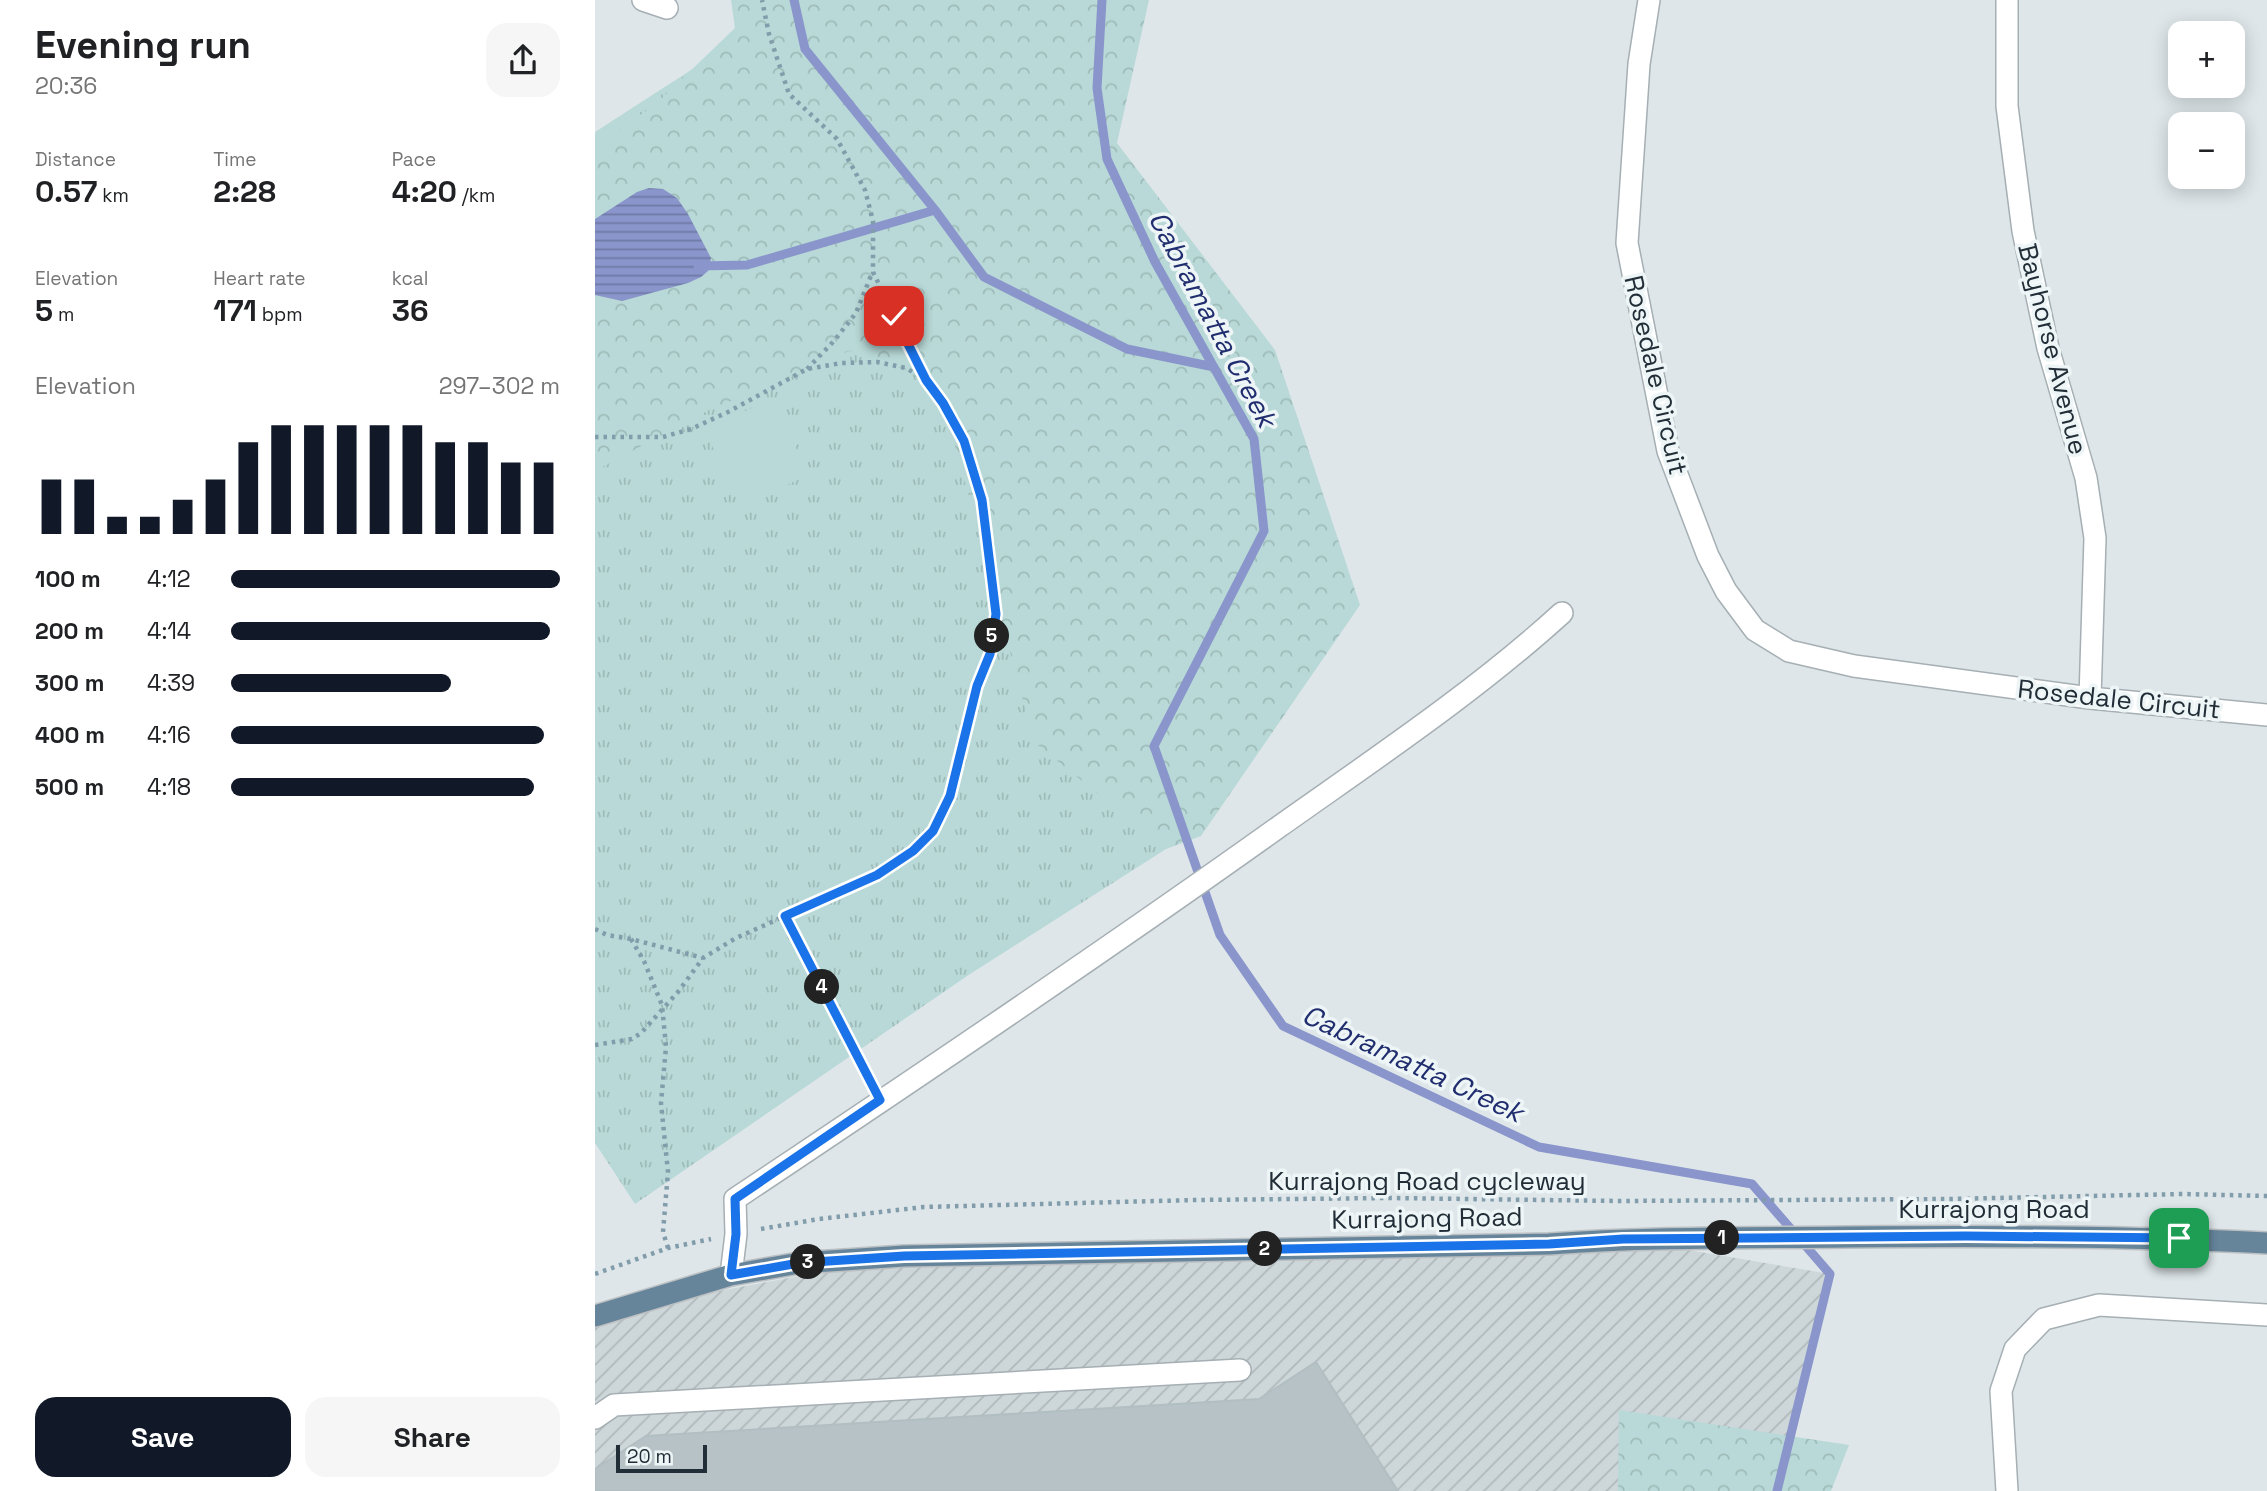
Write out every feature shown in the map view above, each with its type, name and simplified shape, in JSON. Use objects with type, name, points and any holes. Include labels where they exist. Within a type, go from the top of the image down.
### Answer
[{"type":"main road","name":"Kurrajong Road","points":[[595,1316],[731,1275],[799,1263],[904,1256],[1549,1244],[1623,1239],[1966,1236],[2179,1238],[2267,1243]]},
{"type":"street","points":[[643,0],[667,8]]},
{"type":"street","name":"Rosedale Circuit","points":[[1649,0],[1639,64],[1627,243],[1668,451],[1708,556],[1726,591],[1755,630],[1789,651],[1854,666],[2090,698],[2267,715]]},
{"type":"street","name":"Bayhorse Avenue","points":[[2007,0],[2007,106],[2023,231],[2048,348],[2086,478],[2095,538],[2090,698]]},
{"type":"street","points":[[731,1275],[736,1234],[735,1199],[1186,893],[1467,692],[1522,649],[1562,613]]},
{"type":"street","points":[[2007,1491],[2001,1391],[2015,1349],[2044,1318],[2099,1305],[2267,1315]]},
{"type":"street","points":[[595,1418],[614,1405],[1240,1370]]},
{"type":"path","points":[[595,437],[663,437],[691,429],[750,401],[807,369],[856,313],[873,272],[873,221],[865,190],[837,139],[789,94],[769,34],[762,0]]},
{"type":"path","points":[[595,1045],[632,1039],[641,1033],[678,992],[703,958],[736,938],[877,875],[913,851],[933,831],[950,796],[977,686],[990,654],[996,614],[982,500],[964,441],[943,403],[926,380],[873,272]]},
{"type":"path","points":[[807,369],[842,362],[877,362],[905,368],[926,380]]},
{"type":"path","points":[[785,916],[880,1100]]},
{"type":"path","points":[[595,929],[607,935],[703,958]]},
{"type":"path","points":[[631,939],[644,961],[662,1010],[666,1047],[661,1103],[668,1172],[663,1232],[668,1248]]},
{"type":"path","name":"Kurrajong Road cycleway","points":[[595,1274],[668,1248],[736,1234],[818,1219],[924,1208],[1376,1198],[1619,1201],[2183,1194],[2267,1196]]},
{"type":"shaded area","points":[[1623,1239],[1830,1274],[1777,1491],[595,1491],[595,1316],[598,1314],[904,1256]]},
{"type":"green space","points":[[731,0],[1149,0],[1117,143],[1275,350],[1360,605],[1201,836],[1166,849],[1034,742],[938,380],[849,351],[707,411],[595,471],[595,147],[657,103],[735,28]]},
{"type":"green space","points":[[753,30],[1185,649],[1166,849],[970,974],[635,1204],[595,1143],[595,132]]},
{"type":"green space","points":[[771,398],[809,474],[743,507],[705,432]]},
{"type":"green space","points":[[1619,1410],[1849,1445],[1831,1491],[1618,1491]]},
{"type":"water","points":[[649,188],[663,189],[677,198],[711,258],[708,271],[688,283],[622,301],[595,295],[595,219],[637,192]]},
{"type":"building","points":[[1316,1362],[1398,1491],[595,1491],[595,1469],[646,1436],[1259,1399]]},
{"type":"waterway","points":[[794,0],[805,49],[935,210],[984,277],[1127,349],[1214,367]]},
{"type":"waterway","name":"Cabramatta Creek","points":[[1102,0],[1097,88],[1107,159],[1155,262],[1254,439],[1264,531],[1154,746],[1220,935],[1283,1026],[1539,1147],[1752,1184],[1830,1274],[1777,1491]]},
{"type":"waterway","points":[[698,266],[747,265],[935,210]]},
{"type":"route","points":[[894,316],[926,380],[943,403],[964,441],[982,500],[996,614],[990,654],[977,686],[950,796],[933,831],[913,851],[877,875],[785,916],[880,1100],[735,1199],[736,1234],[731,1275],[799,1263],[904,1256],[1549,1244],[1623,1239],[1966,1236],[2179,1238]]}]
